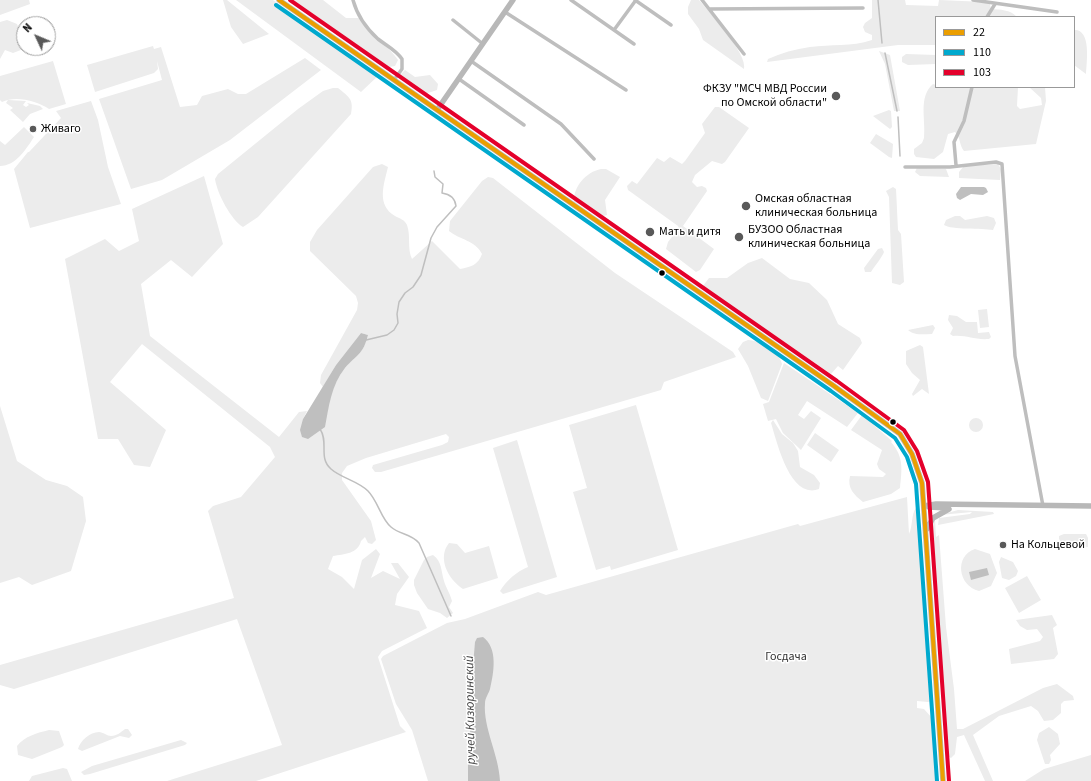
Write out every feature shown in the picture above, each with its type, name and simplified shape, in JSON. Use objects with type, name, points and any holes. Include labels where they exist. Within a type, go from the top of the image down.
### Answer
[{"type":"main road","points":[[279,0],[834,386],[897,432],[909,448],[922,483],[943,781]]},
{"type":"main road","points":[[437,110],[513,0]]},
{"type":"main road","points":[[924,506],[936,504],[1091,506]]},
{"type":"main road","points":[[924,506],[955,508],[999,506]]},
{"type":"main road","points":[[926,534],[930,523],[937,515],[955,508]]},
{"type":"street","points":[[353,0],[357,11],[365,24],[378,39],[394,51],[402,60],[402,69],[394,80]]},
{"type":"street","points":[[570,0],[634,44]]},
{"type":"street","points":[[614,30],[636,0],[671,24]]},
{"type":"street","points":[[702,0],[744,54]]},
{"type":"street","points":[[972,0],[1057,12]]},
{"type":"street","points":[[988,16],[995,4]]},
{"type":"street","points":[[709,9],[863,8]]},
{"type":"street","points":[[505,12],[626,90]]},
{"type":"street","points":[[453,20],[483,44]]},
{"type":"street","points":[[471,60],[561,124],[594,159]]},
{"type":"street","points":[[459,79],[524,125]]},
{"type":"street","points":[[956,165],[954,142],[964,121],[972,88]]},
{"type":"street","points":[[904,167],[950,167],[956,165],[1000,162],[1004,168],[1015,356],[1043,506]]},
{"type":"green space","points":[[0,0],[29,0],[30,4],[0,15]]},
{"type":"green space","points":[[223,0],[227,0],[269,34],[243,44],[231,27]]},
{"type":"green space","points":[[236,0],[273,0],[379,75],[361,92]]},
{"type":"green space","points":[[293,0],[323,0],[346,18],[359,18],[370,33],[388,48],[398,60],[395,66],[389,67]]},
{"type":"green space","points":[[691,0],[699,0],[727,33],[744,62],[744,69],[703,40],[699,29],[688,14],[688,7]]},
{"type":"green space","points":[[872,0],[905,0],[906,5],[938,6],[939,0],[985,2],[990,4],[991,9],[1008,11],[1016,16],[935,16],[935,45],[898,45],[767,62],[768,59],[799,49],[818,46],[856,44],[872,40],[872,35],[865,32],[863,27],[865,23],[872,18]]},
{"type":"green space","points":[[7,20],[16,24],[16,52],[13,53],[5,50],[0,59],[0,22]]},
{"type":"green space","points":[[1075,30],[1083,34],[1086,40],[1086,74],[1075,66]]},
{"type":"green space","points":[[153,46],[154,49],[161,47],[180,107],[197,105],[202,96],[228,89],[238,94],[246,94],[305,58],[321,70],[230,140],[162,180],[131,189],[99,99],[162,80],[157,61],[158,69],[154,73],[95,92],[87,65]]},
{"type":"green space","points":[[879,51],[890,55],[900,111],[894,111],[885,64]]},
{"type":"green space","points":[[906,54],[935,55],[935,64],[908,65],[902,62],[902,57]]},
{"type":"green space","points":[[53,61],[66,104],[49,109],[33,101],[13,99],[2,102],[0,100],[0,76]]},
{"type":"green space","points":[[405,70],[415,77],[430,75],[438,84],[437,90],[425,94],[409,85],[400,75]]},
{"type":"green space","points":[[933,84],[935,85],[935,88],[1018,88],[1017,106],[1020,109],[1042,105],[1041,98],[1030,88],[1045,88],[1046,101],[1036,144],[964,151],[955,132],[948,134],[943,152],[934,159],[916,157],[914,154],[914,149],[922,143],[924,138],[924,102],[928,89]]},
{"type":"green space","points":[[338,88],[350,99],[352,105],[351,114],[258,217],[243,227],[238,224],[229,212],[216,185],[215,179],[218,174],[298,109],[323,91]]},
{"type":"green space","points":[[8,100],[26,101],[23,105],[26,107],[29,105],[27,103],[40,106],[43,109],[30,114],[23,122],[10,110],[13,108],[6,103]]},
{"type":"green space","points":[[91,101],[98,120],[108,167],[121,204],[30,228],[14,169],[28,152],[61,118],[56,111]]},
{"type":"green space","points":[[715,107],[719,107],[749,128],[725,162],[722,164],[712,161],[695,175],[692,182],[697,187],[702,186],[706,188],[707,191],[683,226],[714,249],[700,270],[696,272],[666,249],[668,242],[679,228],[678,226],[628,190],[627,186],[632,181],[637,184],[657,158],[664,162],[670,157],[682,164],[705,133],[702,124]]},
{"type":"green space","points":[[889,110],[891,111],[892,127],[890,129],[873,116]]},
{"type":"green space","points":[[24,127],[34,137],[16,160],[0,166],[0,141],[5,145]]},
{"type":"green space","points":[[876,134],[893,144],[892,158],[870,143]]},
{"type":"green space","points":[[382,164],[388,167],[383,187],[383,200],[389,211],[403,220],[407,225],[412,259],[432,241],[460,269],[471,266],[478,261],[482,254],[479,249],[449,231],[450,221],[482,181],[488,177],[493,178],[615,273],[733,352],[736,357],[664,382],[661,390],[381,472],[375,472],[372,468],[373,465],[442,445],[448,442],[449,437],[446,434],[366,458],[347,466],[342,473],[342,480],[371,521],[376,540],[372,544],[368,543],[365,537],[354,551],[333,556],[328,569],[342,577],[354,589],[362,560],[376,549],[380,554],[371,578],[383,571],[400,579],[391,563],[398,563],[409,577],[397,594],[395,605],[419,611],[427,628],[382,651],[378,657],[400,726],[406,732],[256,781],[167,781],[282,745],[237,619],[14,689],[0,685],[0,665],[234,598],[208,511],[213,506],[241,497],[275,457],[270,447],[142,344],[110,382],[166,430],[150,467],[134,465],[118,439],[98,439],[65,259],[105,239],[119,251],[139,241],[132,209],[204,176],[223,244],[192,277],[171,260],[141,284],[150,336],[279,437],[299,412],[307,411],[303,419],[327,415],[330,397],[338,379],[345,368],[361,351],[366,342],[368,335],[361,333],[336,365],[323,387],[320,383],[321,375],[357,310],[358,303],[356,296],[310,251],[310,242],[317,230],[373,167]]},
{"type":"green space","points":[[998,164],[1001,169],[1000,180],[959,178],[959,172],[964,166]]},
{"type":"green space","points":[[917,168],[946,169],[949,177],[920,176],[915,172]]},
{"type":"green space","points":[[601,169],[606,169],[620,177],[605,200],[607,215],[603,216],[574,202],[574,196],[582,181],[590,173]]},
{"type":"green space","points":[[893,187],[896,189],[898,230],[901,234],[904,282],[900,285],[892,283],[889,197],[886,191]]},
{"type":"green space","points":[[955,216],[960,216],[965,220],[987,216],[994,218],[996,223],[993,230],[953,228],[944,225],[946,220]]},
{"type":"green space","points":[[882,248],[884,252],[871,272],[865,272],[864,268],[878,249]]},
{"type":"green space","points":[[762,258],[790,279],[809,283],[827,300],[838,324],[860,338],[862,343],[843,370],[838,366],[831,374],[703,286],[709,278],[727,278],[748,263]]},
{"type":"green space","points":[[987,309],[989,327],[980,328],[978,310]]},
{"type":"green space","points":[[949,315],[957,316],[966,322],[977,322],[978,333],[989,332],[991,337],[989,339],[983,339],[953,336],[950,334],[953,328],[948,320]]},
{"type":"green space","points":[[933,325],[935,328],[932,334],[917,334],[908,330]]},
{"type":"green space","points":[[748,340],[758,342],[769,348],[777,355],[782,364],[768,401],[761,398],[748,366],[738,349],[743,342]]},
{"type":"green space","points":[[920,345],[923,347],[929,394],[922,389],[913,396],[912,394],[920,380],[912,373],[906,364],[906,351]]},
{"type":"green space","points":[[784,363],[858,413],[847,427],[807,401],[798,415],[804,419],[811,411],[821,418],[801,450],[783,433],[776,419],[768,421],[763,404],[769,402]]},
{"type":"green space","points":[[636,405],[678,550],[611,570],[610,566],[596,570],[573,492],[587,488],[569,425]]},
{"type":"green space","points":[[0,406],[17,461],[46,480],[67,486],[83,497],[86,521],[71,571],[32,585],[19,577],[0,583]]},
{"type":"green space","points":[[862,415],[892,441],[891,442],[898,453],[901,464],[900,488],[891,494],[863,502],[850,488],[850,476],[883,477],[886,474],[879,469],[877,464],[882,450],[851,430]]},
{"type":"green space","points":[[973,418],[979,418],[983,422],[983,428],[979,432],[973,432],[969,428],[969,422]]},
{"type":"green space","points":[[773,420],[782,434],[793,443],[798,451],[800,467],[814,475],[820,483],[819,489],[809,490],[800,486],[793,478],[781,455],[771,423]]},
{"type":"green space","points":[[815,433],[839,450],[831,462],[807,445]]},
{"type":"green space","points":[[517,440],[557,577],[503,594],[500,591],[506,583],[520,571],[528,567],[493,448]]},
{"type":"green space","name":"Госдача","points":[[907,497],[909,534],[913,513],[916,508],[918,509],[930,663],[931,701],[917,701],[917,708],[924,709],[932,718],[936,781],[428,781],[412,730],[396,704],[381,659],[383,656],[447,623],[465,619],[538,592],[546,595],[798,524],[800,526]]},
{"type":"green space","points":[[958,510],[993,512],[994,514],[938,525],[939,518],[970,514],[972,512],[940,515]]},
{"type":"green space","points":[[935,519],[936,537],[939,535],[946,627],[954,689],[957,729],[963,729],[1043,688],[1057,684],[1073,696],[1074,700],[1064,701],[1061,704],[1061,713],[1053,720],[1044,721],[1038,711],[1031,706],[999,716],[973,735],[993,781],[985,781],[964,735],[957,737],[955,754],[951,758],[949,757],[931,528]]},
{"type":"green space","points":[[1064,534],[1086,534],[1088,538],[1088,547],[1066,549],[1059,539],[1059,536]]},
{"type":"green space","points":[[449,543],[457,544],[465,553],[489,546],[498,578],[463,589],[453,580],[444,562],[444,555]]},
{"type":"green space","points":[[975,549],[990,554],[997,573],[991,586],[979,591],[972,588],[967,583],[961,571],[964,558],[968,553]]},
{"type":"green space","points":[[433,555],[440,563],[444,581],[452,601],[449,607],[453,613],[447,618],[440,613],[428,609],[417,593],[414,585],[414,580],[424,560]]},
{"type":"green space","points":[[1001,557],[1013,562],[1018,571],[1016,576],[1009,580],[1002,578],[999,562]]},
{"type":"green space","points":[[1027,576],[1041,600],[1019,613],[1005,588]]},
{"type":"green space","points":[[1052,615],[1057,625],[1053,628],[1058,654],[1054,659],[1011,664],[1009,649],[1040,641],[1043,637],[1037,629],[1027,630],[1020,626],[1016,620]]},
{"type":"green space","points":[[1049,727],[1058,734],[1060,744],[1050,755],[1051,760],[1049,764],[1045,764],[1037,740],[1039,733]]},
{"type":"green space","points":[[125,729],[128,729],[132,735],[129,738],[120,736],[82,751],[78,749],[83,740],[96,732],[113,736],[119,734]]},
{"type":"green space","points":[[49,730],[59,731],[64,745],[62,747],[32,759],[18,755],[17,746],[27,737]]},
{"type":"green space","points":[[181,740],[187,743],[185,745],[90,774],[84,775],[81,772],[92,766]]},
{"type":"green space","points":[[1091,755],[1091,781],[1025,781],[1044,769]]},
{"type":"green space","points":[[63,768],[67,769],[72,781],[29,781],[32,776]]},
{"type":"shaded area","points":[[961,187],[984,187],[988,192],[983,195],[971,194],[960,200],[957,198],[956,194]]},
{"type":"shaded area","points":[[361,333],[368,335],[366,342],[362,351],[340,375],[331,396],[325,427],[308,439],[302,437],[300,430],[303,419],[336,365]]},
{"type":"shaded area","points":[[987,568],[989,575],[971,580],[969,572]]},
{"type":"shaded area","points":[[483,637],[491,647],[494,661],[490,689],[485,701],[485,712],[486,722],[497,761],[500,781],[468,781],[468,745],[474,706],[471,690],[475,642],[477,638]]},
{"type":"waterway","points":[[878,0],[882,43]]},
{"type":"waterway","points":[[885,53],[897,111]]},
{"type":"waterway","points":[[898,117],[900,156]]},
{"type":"waterway","name":"ручей Кизюринский","points":[[366,340],[387,335],[394,330],[398,323],[397,314],[399,302],[405,293],[413,287],[421,275],[431,238],[437,227],[456,206],[451,197],[442,193],[443,184],[435,177],[434,171]]},
{"type":"waterway","name":"ручей Кизюринский","points":[[320,429],[324,439],[324,455],[327,465],[335,472],[368,491],[388,524],[394,530],[412,537],[419,543],[451,616]]},
{"type":"transit line","name":"22","points":[[279,0],[834,386],[900,434],[912,454],[922,483],[943,781]]},
{"type":"transit line","name":"103","points":[[290,0],[837,381],[904,430],[917,451],[928,482],[949,781]]},
{"type":"transit line","name":"110","points":[[276,5],[831,391],[895,438],[907,457],[916,484],[937,781]]},
{"type":"place","name":"ФКЗУ \"МСЧ МВД России по Омской области\"","points":[[836,96]]},
{"type":"place","name":"Живаго","points":[[33,129]]},
{"type":"place","name":"Омская областная клиническая больница","points":[[746,206]]},
{"type":"place","name":"Мать и дитя","points":[[650,232]]},
{"type":"place","name":"БУЗОО Областная клиническая больница","points":[[739,237]]},
{"type":"place","name":"На Кольцевой","points":[[1003,545]]}]
